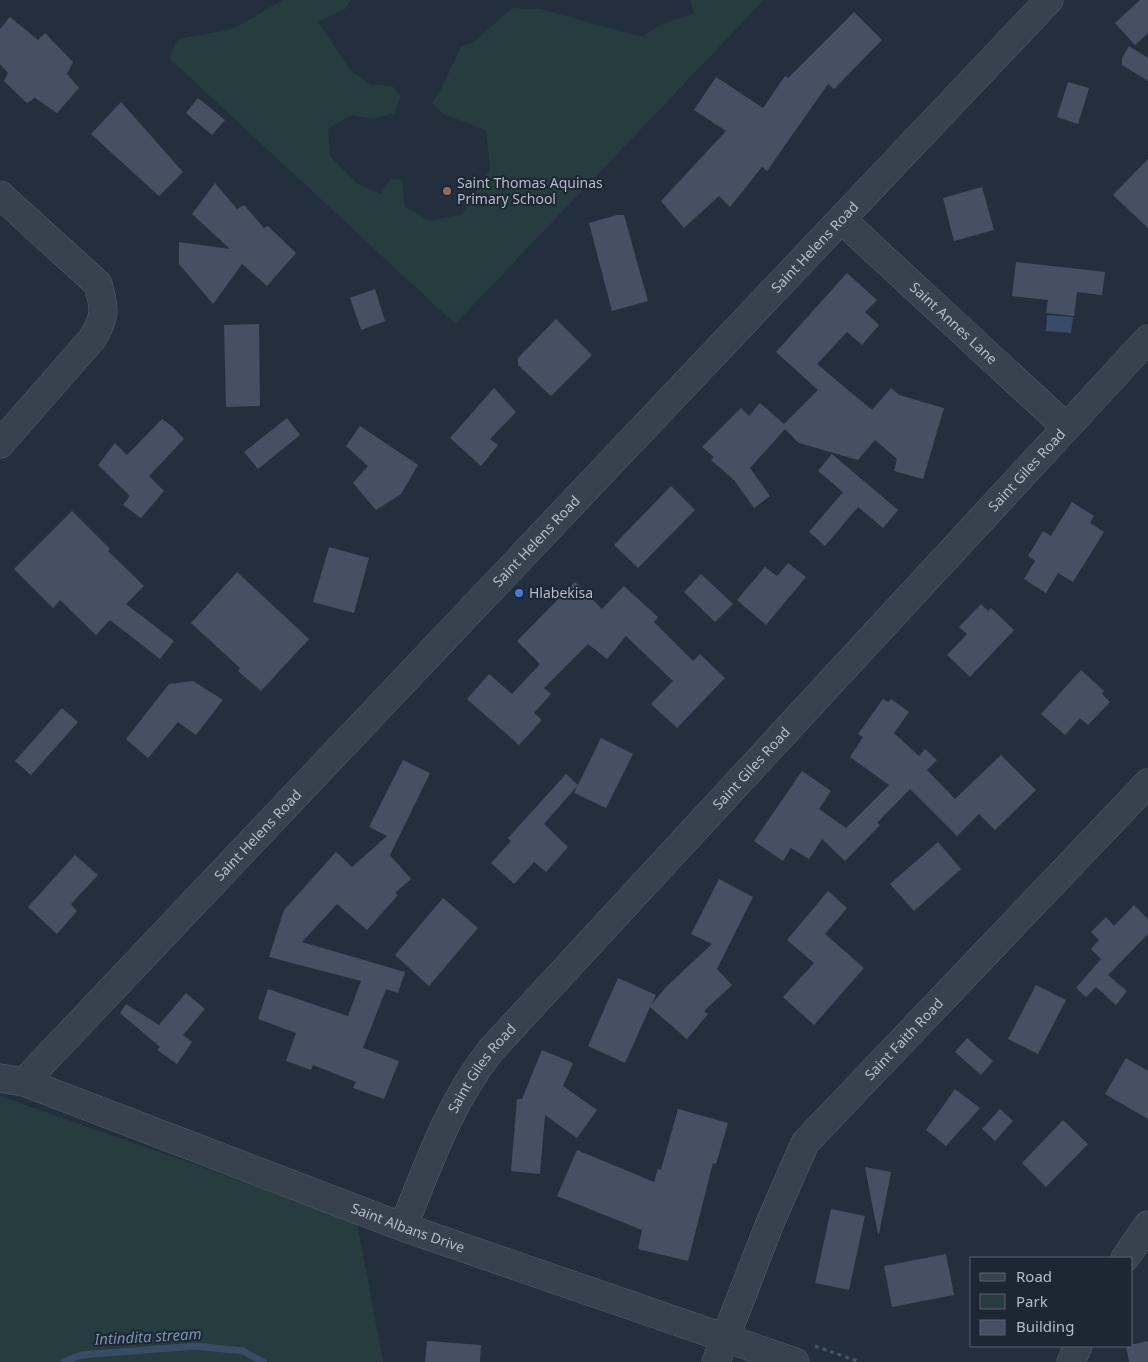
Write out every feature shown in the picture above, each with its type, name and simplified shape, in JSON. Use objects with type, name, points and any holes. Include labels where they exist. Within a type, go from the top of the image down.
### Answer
[{"type":"street","name":"Saint Helens Road","points":[[12,1080],[842,220],[1049,0]]},
{"type":"street","points":[[0,195],[98,284],[104,305],[101,325],[92,339],[0,444]]},
{"type":"street","name":"Saint Annes Lane","points":[[842,220],[1066,427]]},
{"type":"street","name":"Saint Giles Road","points":[[403,1227],[450,1114],[472,1074],[491,1050],[1148,339]]},
{"type":"street","name":"Saint Faith Road","points":[[721,1350],[770,1223],[805,1143],[1148,783]]},
{"type":"street","name":"Saint Albans Drive","points":[[12,1080],[403,1227],[721,1350],[795,1362]]},
{"type":"street","points":[[1127,1257],[1148,1225]]},
{"type":"street","points":[[1070,1362],[1078,1347]]},
{"type":"green space","name":"Saint Thomas Aquinas Primary School","points":[[283,0],[351,0],[345,9],[318,22],[350,70],[371,85],[392,86],[401,97],[394,113],[372,119],[351,115],[328,129],[330,156],[358,184],[381,194],[390,179],[402,180],[405,207],[430,221],[462,214],[490,169],[486,130],[443,114],[432,103],[441,89],[461,47],[475,41],[512,8],[540,9],[642,37],[660,25],[694,13],[690,0],[764,0],[455,324],[169,58],[178,39],[233,29]]},
{"type":"green space","points":[[0,1096],[357,1222],[383,1362],[0,1362]]},
{"type":"water","points":[[1047,315],[1073,317],[1071,333],[1046,331]]},
{"type":"building","points":[[1140,0],[1148,0],[1148,33],[1135,45],[1115,23]]},
{"type":"building","points":[[854,12],[882,40],[834,89],[828,84],[767,171],[762,167],[730,207],[719,196],[684,228],[661,201],[726,131],[694,110],[716,77],[763,108],[785,76],[788,78]]},
{"type":"building","points":[[10,17],[38,40],[45,33],[73,62],[67,74],[79,88],[57,113],[35,98],[27,103],[4,81],[8,73],[0,64],[0,29]]},
{"type":"building","points":[[1129,46],[1148,58],[1148,81],[1122,65],[1122,58]]},
{"type":"building","points":[[1068,82],[1089,88],[1078,124],[1057,117]]},
{"type":"building","points":[[198,98],[225,120],[212,135],[186,113]]},
{"type":"building","points":[[121,102],[183,172],[159,196],[91,134]]},
{"type":"building","points":[[1148,159],[1148,228],[1113,195]]},
{"type":"building","points":[[215,183],[237,209],[244,205],[264,228],[268,226],[296,253],[267,286],[242,264],[213,304],[179,264],[179,242],[230,249],[192,214]]},
{"type":"building","points":[[982,187],[994,230],[954,241],[943,198]]},
{"type":"building","points":[[617,215],[624,215],[648,301],[612,311],[589,223]]},
{"type":"building","points":[[1016,262],[1105,272],[1102,295],[1077,292],[1074,316],[1046,313],[1048,300],[1012,296]]},
{"type":"building","points":[[847,273],[877,300],[865,312],[879,325],[862,345],[847,332],[817,364],[872,410],[891,388],[899,395],[944,408],[923,479],[894,471],[897,459],[875,440],[858,460],[799,443],[785,429],[750,468],[770,496],[754,508],[734,480],[711,460],[714,457],[702,447],[741,408],[749,416],[760,403],[784,424],[818,390],[776,352]]},
{"type":"building","points":[[375,289],[385,321],[361,330],[350,298]]},
{"type":"building","points":[[556,319],[592,355],[551,396],[518,365],[518,358]]},
{"type":"building","points":[[259,324],[260,406],[226,407],[224,325]]},
{"type":"building","points":[[494,388],[516,412],[490,439],[498,445],[481,466],[450,438]]},
{"type":"building","points":[[287,418],[300,435],[258,469],[244,452]]},
{"type":"building","points":[[162,419],[184,439],[149,476],[164,491],[141,518],[123,505],[130,496],[98,465],[115,443],[127,455]]},
{"type":"building","points":[[360,426],[418,465],[401,494],[376,510],[353,483],[368,466],[346,446]]},
{"type":"building","points":[[832,454],[898,510],[883,528],[858,507],[825,546],[809,532],[843,492],[818,471]]},
{"type":"building","points":[[671,486],[695,510],[638,568],[614,545]]},
{"type":"building","points":[[1072,502],[1094,516],[1090,523],[1104,532],[1073,582],[1058,573],[1046,593],[1024,579],[1035,561],[1028,556],[1043,531],[1051,536]]},
{"type":"building","points":[[72,511],[110,549],[108,551],[144,586],[126,604],[174,641],[160,659],[110,620],[96,635],[60,600],[53,608],[14,569]]},
{"type":"building","points":[[329,547],[369,558],[354,613],[313,602]]},
{"type":"building","points":[[788,563],[806,577],[766,625],[737,600],[765,567],[777,576]]},
{"type":"building","points":[[237,572],[309,639],[261,691],[238,671],[240,668],[191,623]]},
{"type":"building","points":[[701,574],[733,604],[715,622],[684,592]]},
{"type":"building","points":[[575,582],[602,609],[624,586],[658,617],[654,622],[693,661],[700,654],[725,678],[677,728],[651,704],[673,681],[626,636],[607,659],[588,644],[544,688],[551,694],[534,713],[542,720],[519,745],[467,699],[489,674],[512,694],[540,664],[517,641]]},
{"type":"building","points":[[981,604],[988,611],[991,608],[1014,630],[970,677],[947,655],[967,634],[959,627]]},
{"type":"building","points":[[1081,670],[1104,691],[1102,694],[1110,702],[1088,725],[1080,718],[1065,735],[1041,714]]},
{"type":"building","points":[[193,681],[223,700],[196,735],[178,722],[148,758],[126,739],[169,684]]},
{"type":"building","points":[[883,699],[888,702],[891,699],[909,712],[894,733],[919,756],[925,749],[937,760],[927,770],[955,799],[1001,755],[1036,790],[995,830],[979,814],[957,836],[910,789],[877,823],[880,825],[845,861],[822,839],[809,859],[791,848],[783,861],[754,841],[802,771],[831,791],[819,809],[846,828],[889,785],[850,757],[863,737],[858,734]]},
{"type":"building","points":[[62,708],[78,722],[31,775],[15,761]]},
{"type":"building","points":[[601,738],[633,754],[606,808],[574,793]]},
{"type":"building","points":[[403,760],[430,773],[390,855],[411,879],[395,893],[398,895],[367,930],[337,904],[302,942],[405,972],[398,993],[386,989],[363,1048],[399,1061],[384,1099],[353,1088],[356,1082],[313,1065],[311,1070],[286,1061],[296,1033],[258,1019],[268,989],[348,1016],[361,981],[269,957],[284,910],[336,852],[352,867],[387,836],[369,827]]},
{"type":"building","points":[[566,774],[578,785],[544,824],[568,847],[546,872],[534,862],[514,884],[491,863],[511,841],[508,838]]},
{"type":"building","points":[[938,842],[961,869],[914,911],[890,884]]},
{"type":"building","points":[[75,855],[98,875],[71,904],[77,911],[57,934],[28,907]]},
{"type":"building","points":[[719,879],[753,897],[717,969],[732,985],[704,1011],[708,1014],[687,1039],[650,1007],[625,1063],[588,1046],[618,978],[656,995],[651,1005],[666,987],[712,944],[691,934]]},
{"type":"building","points":[[828,891],[847,908],[825,934],[864,968],[814,1025],[783,997],[814,963],[787,940]]},
{"type":"building","points":[[443,898],[478,928],[429,986],[395,955]]},
{"type":"building","points":[[1134,905],[1148,919],[1148,934],[1108,975],[1127,991],[1116,1005],[1096,987],[1086,997],[1076,988],[1101,959],[1091,949],[1099,940],[1091,932],[1106,917],[1114,926]]},
{"type":"building","points":[[1036,985],[1066,1000],[1038,1054],[1008,1039]]},
{"type":"building","points":[[186,993],[205,1009],[183,1035],[192,1042],[177,1064],[157,1050],[160,1047],[120,1013],[126,1004],[159,1025]]},
{"type":"building","points":[[967,1038],[993,1061],[981,1075],[955,1052]]},
{"type":"building","points":[[542,1050],[573,1063],[563,1086],[597,1110],[577,1138],[545,1115],[540,1174],[511,1171],[517,1099],[522,1099]]},
{"type":"building","points":[[1126,1058],[1148,1071],[1148,1119],[1105,1094]]},
{"type":"building","points":[[955,1089],[980,1108],[946,1146],[926,1130]]},
{"type":"building","points":[[678,1109],[728,1123],[716,1164],[713,1163],[688,1261],[638,1249],[642,1230],[557,1196],[577,1150],[654,1182],[658,1169],[661,1170]]},
{"type":"building","points":[[1000,1109],[1013,1121],[995,1141],[982,1129]]},
{"type":"building","points":[[1063,1120],[1088,1144],[1046,1187],[1022,1163]]},
{"type":"building","points":[[865,1167],[891,1172],[879,1234],[878,1234]]},
{"type":"building","points":[[831,1209],[865,1216],[849,1290],[815,1283]]},
{"type":"building","points":[[946,1254],[954,1295],[892,1307],[884,1266]]},
{"type":"building","points":[[427,1341],[481,1345],[480,1362],[425,1362]]},
{"type":"building","points":[[1148,1341],[1148,1362],[1129,1362],[1126,1347],[1133,1347],[1133,1344]]},
{"type":"waterway","name":"Intindita stream","points":[[64,1362],[81,1355],[196,1346],[243,1351],[263,1362]]},
{"type":"place","name":"Saint Thomas Aquinas Primary School","points":[[447,191]]},
{"type":"place","name":"Hlabekisa","points":[[519,593]]}]
